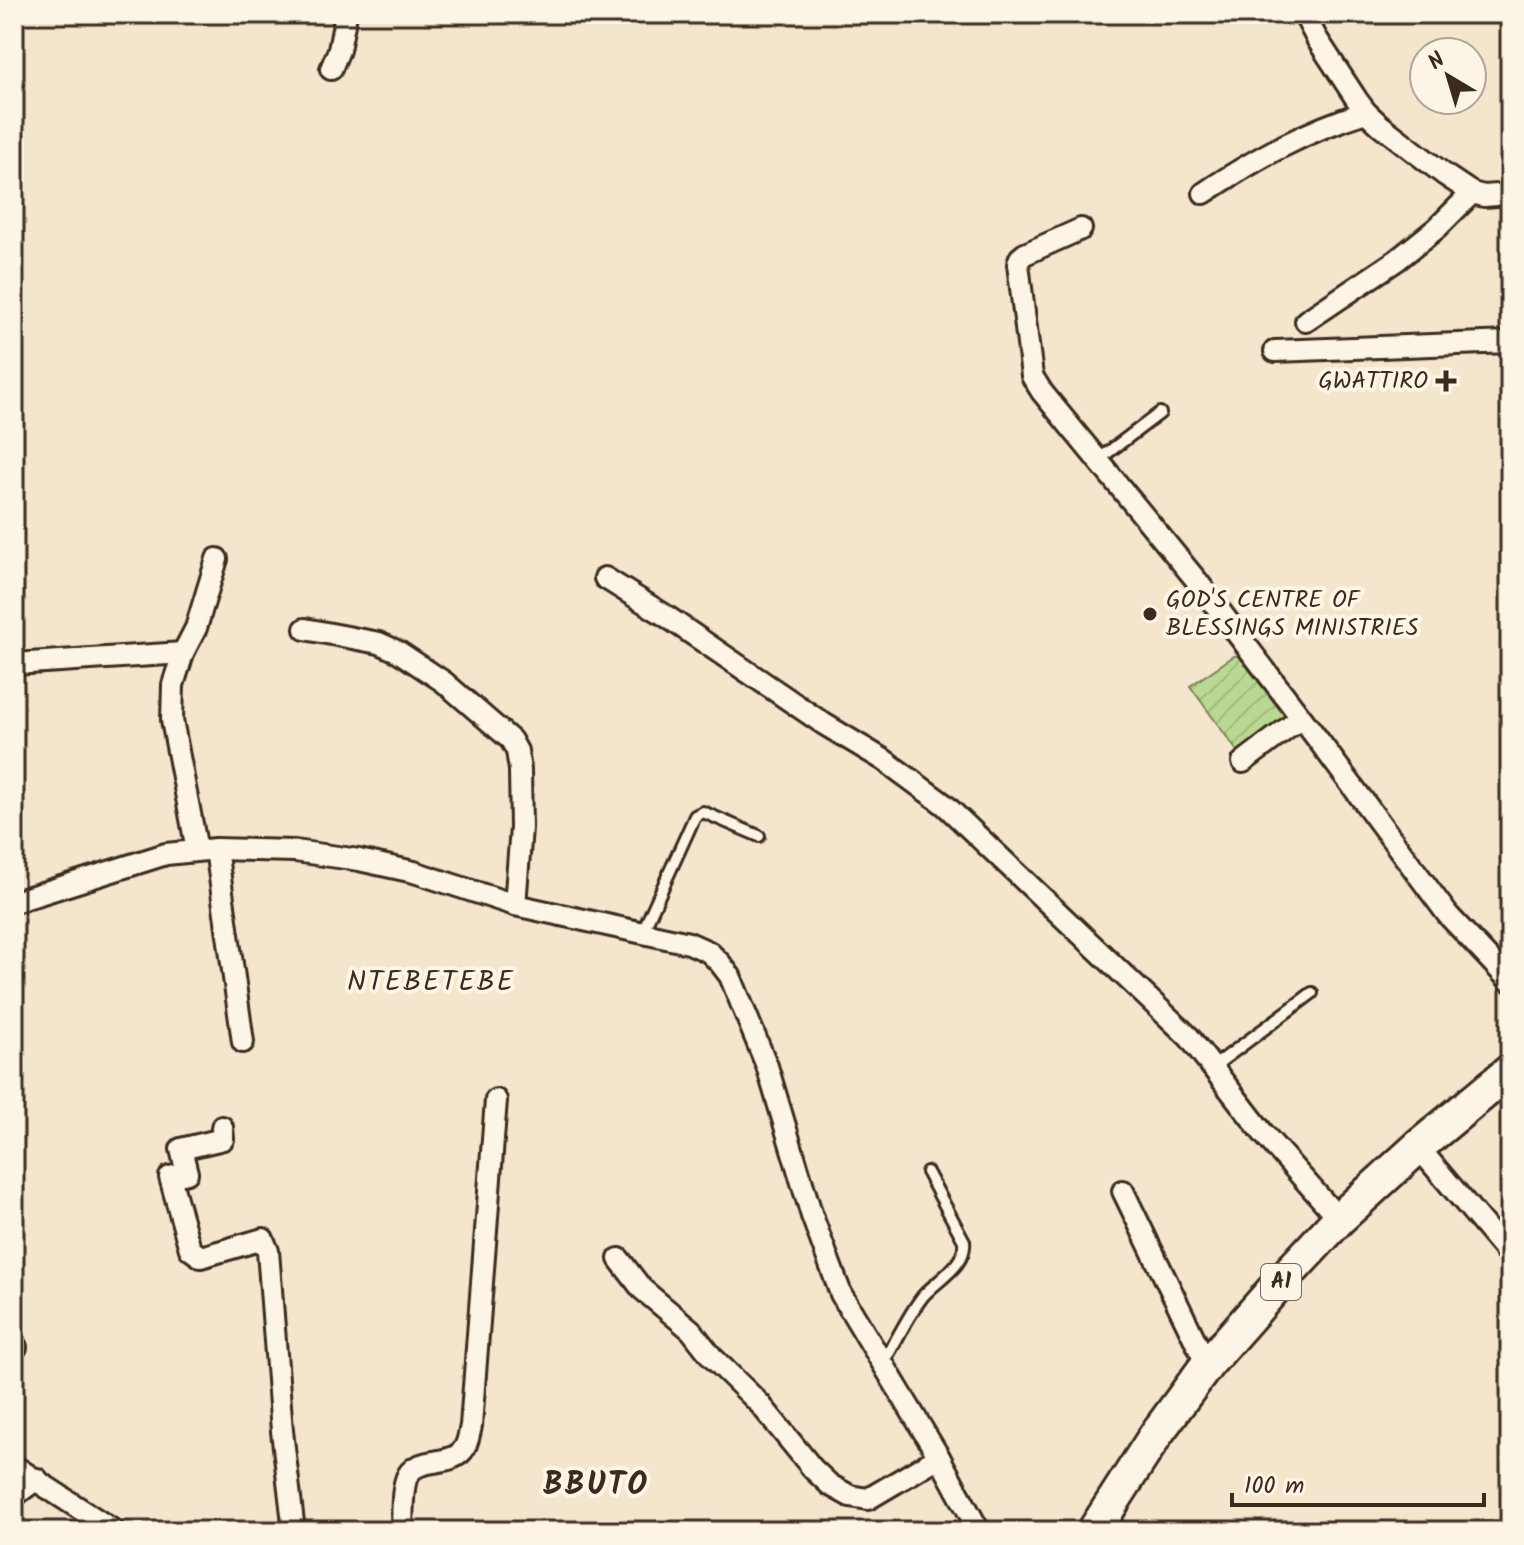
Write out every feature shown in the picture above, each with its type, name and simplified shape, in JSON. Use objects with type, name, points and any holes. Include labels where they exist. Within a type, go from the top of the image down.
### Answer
[{"type":"highway","name":"A1","points":[[1094,1531],[1157,1433],[1207,1365],[1339,1219],[1418,1147],[1510,1071]]},
{"type":"street","points":[[331,69],[339,50],[346,14]]},
{"type":"street","points":[[1304,14],[1366,112],[1472,193],[1484,196],[1510,194]]},
{"type":"street","points":[[1204,193],[1287,142],[1366,112]]},
{"type":"street","points":[[1306,321],[1397,260],[1437,228],[1472,193]]},
{"type":"street","points":[[1081,229],[1020,258],[1018,273],[1032,376],[1197,581],[1448,915],[1510,981]]},
{"type":"street","points":[[1275,351],[1510,342]]},
{"type":"street","points":[[217,559],[196,628],[183,653],[173,685],[172,720],[206,849],[243,1042]]},
{"type":"street","points":[[605,578],[824,724],[884,760],[945,805],[1189,1037],[1263,1133],[1339,1219]]},
{"type":"street","points":[[305,629],[379,643],[399,652],[444,682],[511,740],[517,751],[520,770],[521,828],[515,905]]},
{"type":"street","points":[[14,664],[183,653]]},
{"type":"street","points":[[1243,762],[1301,718]]},
{"type":"street","points":[[14,902],[166,854],[206,849],[295,851],[414,872],[515,905],[689,943],[709,952],[730,976],[767,1066],[815,1226],[841,1294],[939,1457],[979,1531]]},
{"type":"street","points":[[402,1531],[406,1480],[410,1472],[416,1466],[451,1459],[462,1453],[468,1440],[496,1100]]},
{"type":"street","points":[[222,1127],[223,1139],[181,1149],[187,1173],[170,1177],[190,1249],[201,1257],[263,1239],[268,1251],[282,1431],[294,1531]]},
{"type":"street","points":[[1418,1147],[1510,1256]]},
{"type":"street","points":[[1123,1191],[1207,1365]]},
{"type":"street","points":[[619,1259],[642,1289],[691,1330],[830,1485],[850,1496],[868,1499],[939,1457]]},
{"type":"street","points":[[14,1466],[114,1531]]},
{"type":"street","points":[[14,1496],[37,1479]]},
{"type":"lane","points":[[1098,460],[1160,413]]},
{"type":"lane","points":[[642,933],[695,816],[703,812],[759,836]]},
{"type":"lane","points":[[1213,1067],[1312,993]]},
{"type":"lane","points":[[883,1363],[922,1297],[961,1259],[965,1249],[964,1241],[927,1172]]},
{"type":"green space","points":[[1234,656],[1239,656],[1289,721],[1240,755],[1190,686]]},
{"type":"place","name":"GWATTIRO","points":[[1446,381]]},
{"type":"place","name":"GOD'S CENTRE OF BLESSINGS MINISTRIES","points":[[1150,614]]},
{"type":"district","name":"NTEBETEBE","points":[[431,982]]},
{"type":"district","name":"BBUTO","points":[[596,1485]]}]
